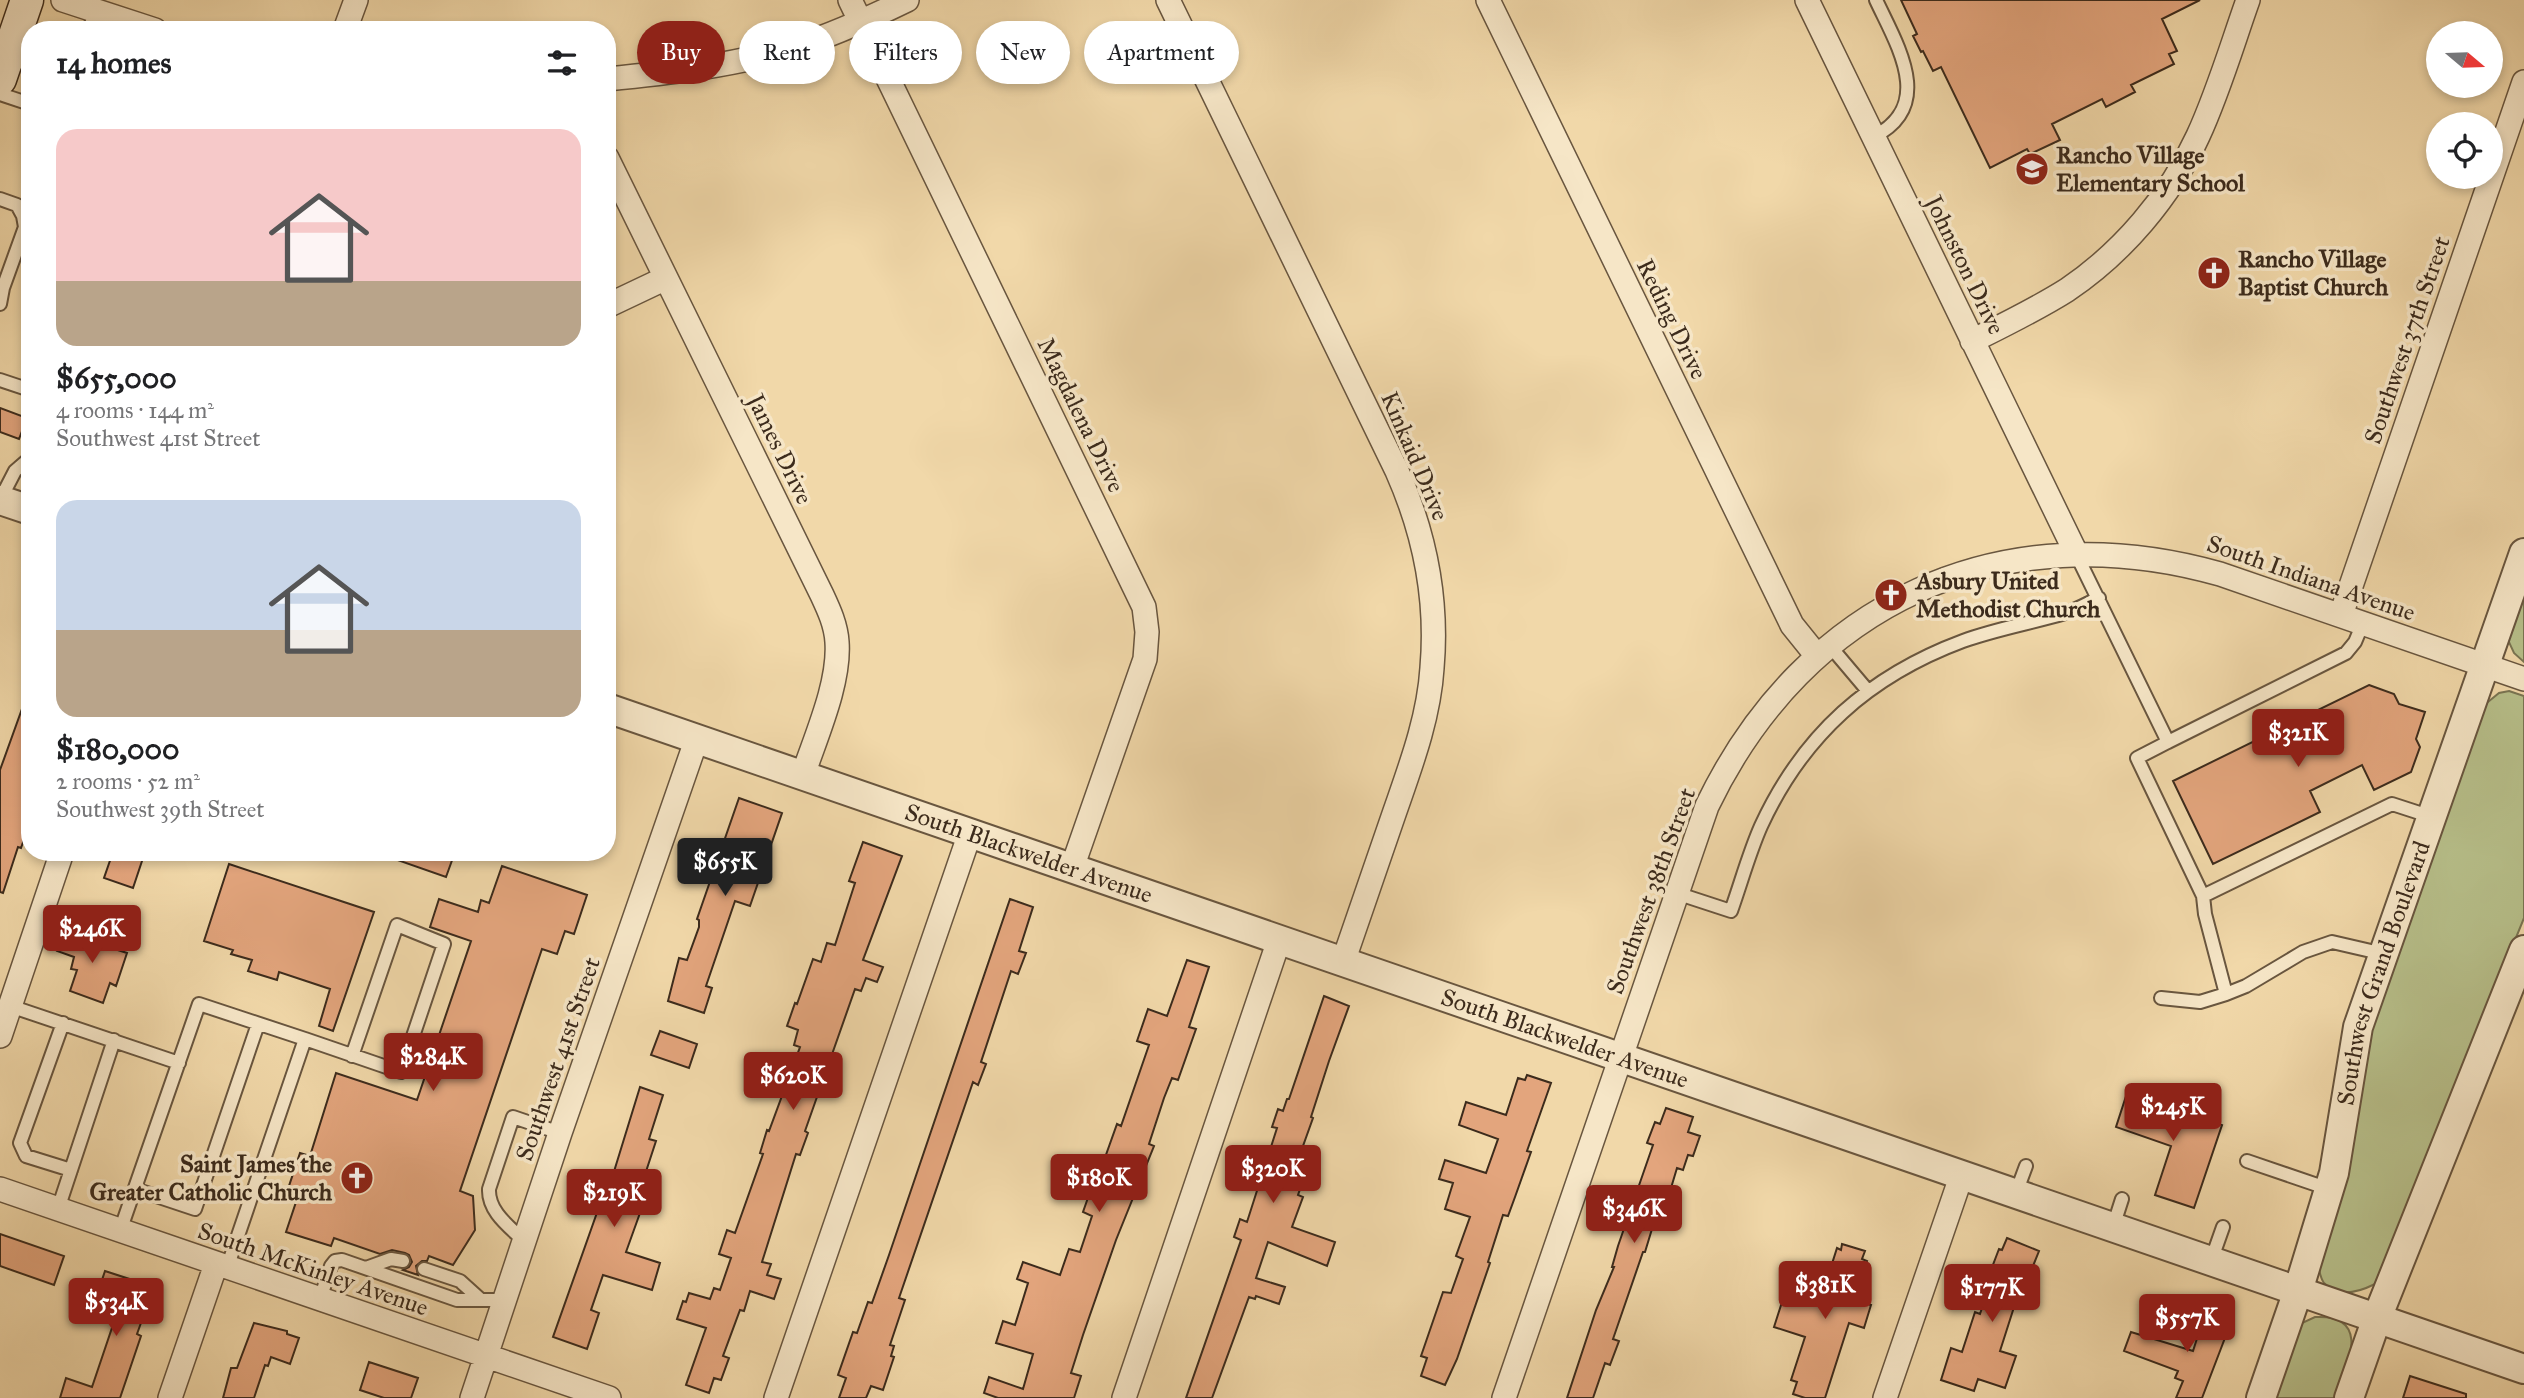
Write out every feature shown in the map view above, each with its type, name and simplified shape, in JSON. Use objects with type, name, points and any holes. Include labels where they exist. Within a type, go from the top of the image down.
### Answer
[{"type":"main road","points":[[22,21],[27,0]]},
{"type":"main road","points":[[12,67],[21,27]]},
{"type":"street","points":[[63,0],[92,20]]},
{"type":"street","points":[[348,21],[356,0]]},
{"type":"street","name":"Magdalena Drive","points":[[850,0],[860,21]]},
{"type":"street","points":[[862,21],[907,0]]},
{"type":"street","name":"Kinkaid Drive","points":[[1168,0],[1397,471],[1419,527],[1429,574],[1433,607],[1432,669],[1422,729],[1343,962]]},
{"type":"street","name":"Reding Drive","points":[[1488,0],[1793,625],[1824,651]]},
{"type":"street","name":"Johnston Drive","points":[[1807,0],[2076,553]]},
{"type":"street","points":[[1972,341],[2050,300],[2083,278],[2117,248],[2151,210],[2185,161],[2197,138],[2248,0]]},
{"type":"street","points":[[616,78],[744,60],[788,49],[849,26]]},
{"type":"street","name":"Southwest 37th Street","points":[[2341,615],[2524,82]]},
{"type":"street","name":"Magdalena Drive","points":[[890,84],[1144,607],[1147,632],[1144,659],[1072,868]]},
{"type":"street","name":"James Drive","points":[[616,176],[822,595],[835,627],[836,663],[831,689],[803,775]]},
{"type":"street","points":[[616,302],[666,278]]},
{"type":"street","points":[[0,500],[21,507]]},
{"type":"street","name":"Southwest 38th Street","points":[[1504,1398],[1707,806],[1731,760],[1760,715],[1785,687],[1824,651],[1872,615],[1928,586],[1994,564],[2076,553]]},
{"type":"street","name":"South Indiana Avenue","points":[[2076,553],[2119,554],[2195,566],[2524,678]]},
{"type":"street","name":"Southwest Grand Boulevard","points":[[2261,1398],[2298,1291],[2334,1173],[2358,1027],[2524,553]]},
{"type":"street","name":"South Blackwelder Avenue","points":[[616,711],[2524,1369]]},
{"type":"street","name":"Southwest 41st Street","points":[[472,1398],[560,1133],[697,738]]},
{"type":"street","points":[[776,1398],[970,833]]},
{"type":"street","points":[[0,1036],[59,861]]},
{"type":"street","points":[[1124,1398],[1279,940]]},
{"type":"street","points":[[2349,1398],[2377,1318],[2524,950]]},
{"type":"street","points":[[1885,1398],[1962,1174]]},
{"type":"street","name":"South McKinley Avenue","points":[[0,1189],[609,1398]]},
{"type":"street","points":[[170,1398],[221,1266]]},
{"type":"lane","points":[[1873,138],[1884,132],[1899,117],[1908,82],[1902,57],[1876,0]]},
{"type":"lane","points":[[0,94],[21,101]]},
{"type":"lane","points":[[0,199],[17,205],[21,212]]},
{"type":"lane","points":[[0,304],[2,288],[21,235]]},
{"type":"lane","points":[[0,380],[21,387]]},
{"type":"lane","points":[[0,500],[15,471],[21,466]]},
{"type":"lane","points":[[2076,553],[2168,742]]},
{"type":"lane","points":[[1676,892],[1731,911],[1760,829],[1779,790],[1820,734],[1844,709],[1868,691],[1922,659],[1963,641],[2068,613],[2099,598]]},
{"type":"lane","points":[[2227,994],[2205,914],[2203,896],[2137,758],[2346,653],[2355,642],[2363,623]]},
{"type":"lane","points":[[1824,651],[1868,691]]},
{"type":"lane","points":[[2203,896],[2392,804],[2432,817]]},
{"type":"lane","points":[[120,1231],[199,1004],[305,1039],[352,1056],[401,1072],[444,944],[397,925],[352,1056]]},
{"type":"lane","points":[[2161,998],[2200,1002],[2227,994],[2246,986],[2303,952],[2332,942],[2384,954]]},
{"type":"lane","points":[[10,1006],[178,1063]]},
{"type":"lane","points":[[63,1023],[20,1143],[26,1156],[71,1170]]},
{"type":"lane","points":[[135,1189],[195,1209],[258,1024]]},
{"type":"lane","points":[[221,1266],[305,1039]]},
{"type":"lane","points":[[58,1209],[114,1040]]},
{"type":"lane","points":[[524,1241],[496,1214],[489,1197],[513,1116],[560,1133]]},
{"type":"lane","points":[[2247,1161],[2329,1189]]},
{"type":"lane","points":[[2016,1193],[2026,1166]]},
{"type":"lane","points":[[2113,1227],[2122,1199]]},
{"type":"lane","points":[[2211,1261],[2223,1227]]},
{"type":"lane","points":[[320,1299],[331,1266],[342,1259],[457,1300],[505,1300]]},
{"type":"lane","points":[[366,1268],[391,1259],[403,1261]]},
{"type":"lane","points":[[424,1269],[460,1281],[481,1300]]},
{"type":"green space","points":[[2524,583],[2524,662],[2514,653],[2508,640]]},
{"type":"green space","points":[[2509,691],[2524,696],[2524,918],[2375,1284],[2349,1293],[2336,1291],[2323,1281],[2317,1262],[2371,1023],[2483,706],[2499,693]]},
{"type":"green space","points":[[2315,1317],[2333,1318],[2344,1324],[2350,1333],[2349,1358],[2336,1398],[2272,1398],[2294,1335],[2302,1323]]},
{"type":"building","points":[[1901,0],[2200,0],[2162,19],[2177,51],[2169,54],[2174,64],[2131,85],[2135,92],[2106,107],[2102,99],[2052,124],[2060,140],[2030,154],[2027,149],[1990,168],[1941,67],[1933,71],[1923,51],[1921,52],[1913,36],[1917,34]]},
{"type":"building","points":[[0,408],[21,416],[19,439],[0,432]]},
{"type":"building","points":[[2369,685],[2394,694],[2399,704],[2425,712],[2416,739],[2420,747],[2411,772],[2374,790],[2362,765],[2310,791],[2320,812],[2213,864],[2173,781]]},
{"type":"building","points":[[21,712],[21,848],[18,847],[3,893],[0,892],[0,770]]},
{"type":"building","points":[[739,798],[782,813],[750,906],[735,901],[706,986],[712,988],[704,1013],[668,1001],[679,958],[687,960],[699,927],[697,919]]},
{"type":"building","points":[[863,842],[902,856],[863,960],[883,967],[877,982],[866,978],[861,991],[855,989],[805,1131],[808,1133],[800,1155],[796,1154],[762,1262],[771,1264],[767,1275],[781,1279],[774,1299],[750,1291],[744,1311],[740,1310],[723,1356],[729,1358],[721,1380],[714,1378],[709,1393],[686,1385],[706,1328],[677,1319],[689,1293],[710,1299],[714,1288],[720,1290],[731,1258],[719,1254],[727,1230],[735,1233],[763,1154],[760,1153],[767,1130],[769,1131],[800,1047],[794,1045],[798,1030],[787,1026],[813,959],[821,962],[827,943],[835,945],[855,883],[849,881]]},
{"type":"building","points":[[110,861],[142,861],[133,888],[104,878]]},
{"type":"building","points":[[400,861],[452,861],[446,877]]},
{"type":"building","points":[[229,864],[374,912],[333,1031],[319,1026],[330,989],[279,972],[277,980],[248,971],[252,960],[231,954],[233,950],[204,941]]},
{"type":"building","points":[[502,866],[587,895],[574,934],[565,931],[557,954],[542,949],[460,1191],[473,1196],[475,1230],[453,1265],[429,1256],[427,1261],[416,1266],[418,1275],[403,1270],[412,1262],[405,1253],[392,1250],[380,1254],[334,1238],[331,1246],[286,1232],[300,1190],[289,1186],[300,1153],[310,1156],[336,1073],[417,1100],[471,941],[430,927],[439,899],[478,912],[481,900],[489,903]]},
{"type":"building","points":[[1010,899],[1033,907],[1019,951],[1026,953],[1018,974],[1011,971],[981,1062],[986,1064],[978,1085],[973,1082],[899,1298],[905,1300],[890,1345],[894,1346],[891,1356],[894,1357],[883,1390],[871,1386],[866,1398],[839,1398],[846,1378],[838,1375],[853,1332],[857,1333],[868,1302],[872,1303]]},
{"type":"building","points":[[64,929],[127,953],[116,986],[110,983],[103,1003],[70,991],[77,970],[71,969],[74,957],[57,951]]},
{"type":"building","points":[[1187,960],[1209,967],[1189,1027],[1196,1029],[1178,1080],[1172,1078],[1164,1098],[1149,1144],[1154,1146],[1116,1240],[1083,1335],[1071,1373],[1081,1376],[1074,1398],[998,1398],[984,1393],[989,1377],[1023,1389],[1033,1354],[996,1343],[1003,1321],[1015,1325],[1028,1283],[1017,1279],[1023,1262],[1060,1275],[1069,1249],[1080,1252],[1092,1216],[1083,1212],[1090,1192],[1086,1191],[1097,1164],[1102,1166],[1117,1124],[1121,1126],[1149,1045],[1137,1041],[1148,1009],[1167,1016]]},
{"type":"building","points":[[1324,996],[1349,1006],[1293,1174],[1304,1178],[1298,1195],[1303,1197],[1292,1227],[1335,1242],[1327,1266],[1268,1242],[1256,1278],[1285,1287],[1279,1304],[1256,1296],[1255,1299],[1249,1297],[1212,1398],[1186,1398],[1241,1240],[1234,1237],[1240,1219],[1247,1222],[1277,1128],[1272,1127],[1278,1109],[1283,1111],[1289,1099]]},
{"type":"building","points":[[660,1031],[697,1044],[689,1068],[651,1055]]},
{"type":"building","points":[[1527,1075],[1551,1083],[1527,1151],[1531,1152],[1508,1216],[1503,1215],[1488,1262],[1490,1263],[1457,1359],[1445,1385],[1421,1376],[1427,1358],[1421,1356],[1443,1292],[1451,1293],[1463,1259],[1456,1256],[1470,1217],[1445,1209],[1453,1183],[1439,1179],[1445,1160],[1486,1173],[1498,1139],[1459,1125],[1466,1102],[1506,1115],[1518,1078],[1525,1080]]},
{"type":"building","points":[[640,1087],[663,1095],[649,1139],[656,1141],[638,1196],[645,1199],[626,1252],[660,1263],[652,1290],[603,1275],[591,1310],[599,1313],[587,1349],[553,1337],[605,1190],[608,1191]]},
{"type":"building","points":[[2129,1087],[2176,1103],[2174,1108],[2222,1125],[2194,1208],[2155,1195],[2171,1146],[2116,1127]]},
{"type":"building","points":[[1666,1108],[1693,1117],[1688,1132],[1700,1136],[1693,1156],[1688,1155],[1683,1170],[1677,1168],[1668,1198],[1662,1196],[1613,1339],[1619,1341],[1610,1365],[1605,1363],[1593,1398],[1567,1398],[1596,1310],[1614,1267],[1618,1246],[1653,1145],[1647,1143],[1655,1122],[1660,1124]]},
{"type":"building","points":[[0,1234],[64,1256],[54,1285],[0,1266]]},
{"type":"building","points":[[2007,1238],[2039,1251],[2027,1281],[2023,1279],[2000,1351],[2016,1356],[2005,1388],[1978,1379],[1974,1391],[1941,1380],[1951,1348],[1962,1352],[1975,1312],[1980,1314],[1983,1305],[1987,1306],[1998,1272],[1991,1270],[1999,1249],[2002,1250]]},
{"type":"building","points":[[1842,1244],[1865,1251],[1862,1259],[1867,1261],[1856,1300],[1871,1305],[1864,1328],[1849,1323],[1825,1398],[1805,1398],[1793,1394],[1797,1382],[1791,1380],[1805,1337],[1774,1327],[1783,1299],[1797,1304],[1805,1282],[1824,1289],[1837,1248],[1841,1250]]},
{"type":"building","points":[[105,1271],[154,1287],[137,1334],[141,1336],[120,1398],[60,1398],[66,1378],[92,1387],[119,1307],[96,1298]]},
{"type":"building","points":[[2207,1307],[2230,1315],[2226,1329],[2228,1330],[2202,1398],[2176,1398],[2183,1381],[2175,1378],[2178,1371],[2124,1351],[2131,1332],[2193,1351]]},
{"type":"building","points":[[254,1323],[287,1331],[287,1334],[299,1338],[290,1364],[271,1357],[268,1366],[265,1365],[254,1398],[223,1398],[231,1368],[237,1368]]},
{"type":"building","points":[[369,1362],[418,1378],[411,1398],[384,1398],[360,1390]]},
{"type":"building","points":[[2410,1376],[2466,1394],[2466,1398],[2403,1398]]},
{"type":"place","name":"Rancho Village Elementary School","points":[[2032,169]]},
{"type":"place","name":"Rancho Village Baptist Church","points":[[2214,273]]},
{"type":"place","name":"Asbury United Methodist Church","points":[[1891,595]]},
{"type":"place","name":"Saint James the Greater Catholic Church","points":[[357,1178]]}]
